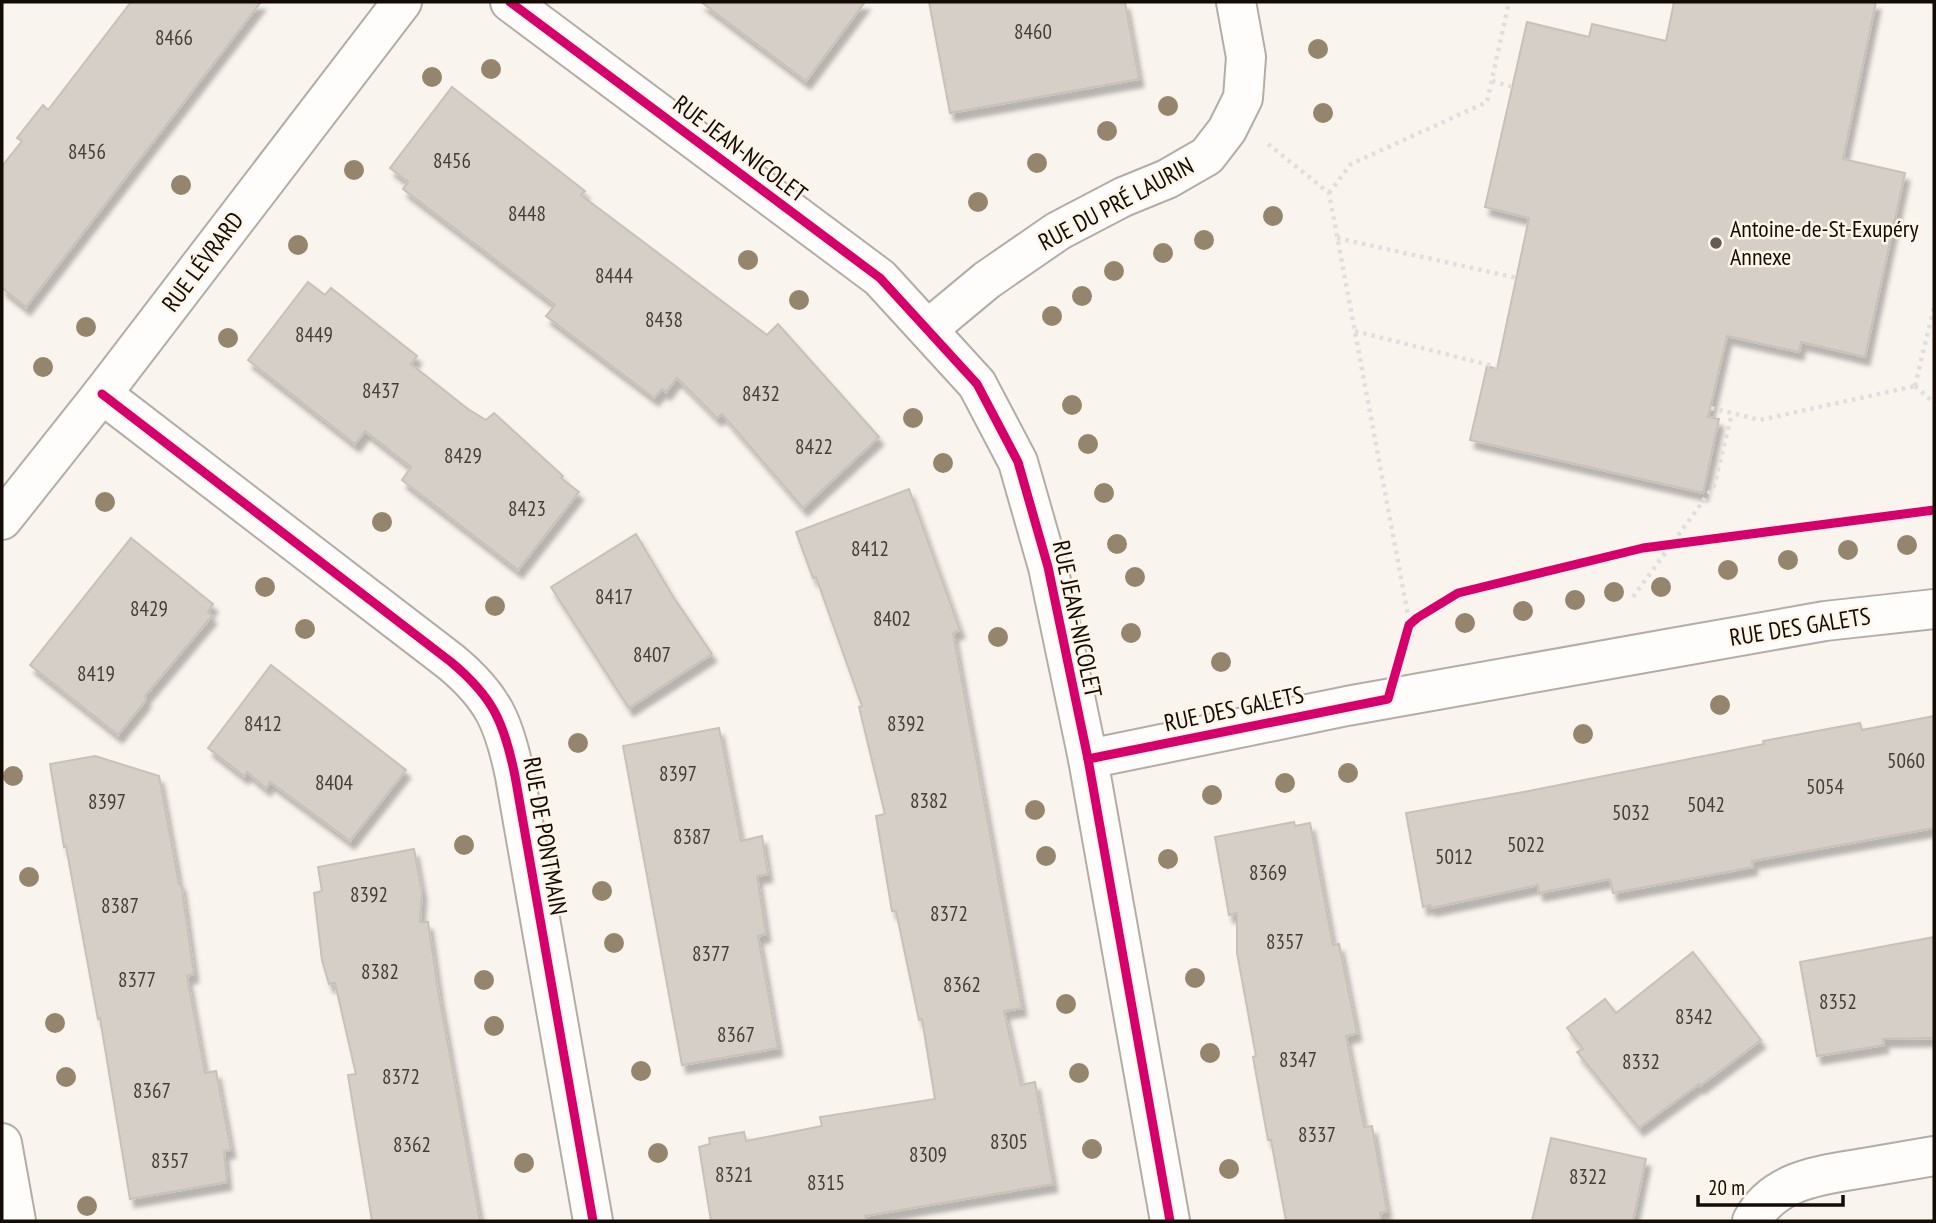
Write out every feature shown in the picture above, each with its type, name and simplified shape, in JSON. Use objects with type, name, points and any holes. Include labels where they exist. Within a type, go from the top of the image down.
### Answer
[{"type":"street","name":"RUE LÉVRARD","points":[[2,520],[102,394],[402,2]]},
{"type":"street","name":"RUE JEAN-NICOLET","points":[[510,2],[880,278],[977,384],[1018,462],[1048,567],[1088,759],[1170,1221]]},
{"type":"street","name":"RUE DU PRÉ LAURIN","points":[[928,329],[987,280],[1058,231],[1123,197],[1167,179],[1207,156],[1227,130],[1243,98],[1246,57],[1236,2]]},
{"type":"street","name":"RUE DE PONTMAIN","points":[[102,394],[474,681],[491,703],[508,740],[593,1221]]},
{"type":"street","name":"RUE DES GALETS","points":[[1088,759],[1388,699],[1825,621],[1934,608]]},
{"type":"street","points":[[2,1143],[16,1221]]},
{"type":"street","points":[[1752,1221],[1759,1208],[1783,1189],[1810,1177],[1934,1156]]},
{"type":"path","points":[[1329,193],[1351,164],[1487,102],[1509,2]]},
{"type":"path","points":[[1492,81],[1513,87]]},
{"type":"path","points":[[1233,117],[1329,193],[1413,642]]},
{"type":"path","points":[[1337,238],[1517,278]]},
{"type":"path","points":[[1915,386],[1934,307]]},
{"type":"path","points":[[1355,331],[1497,367]]},
{"type":"path","points":[[1915,386],[1934,403]]},
{"type":"path","points":[[1710,408],[1759,420],[1915,386]]},
{"type":"path","points":[[1633,597],[1714,486],[1732,413]]},
{"type":"path","points":[[1653,547],[1685,542]]},
{"type":"path","points":[[1388,699],[1409,625],[1417,618]]},
{"type":"building","points":[[131,2],[261,2],[26,307],[2,288],[2,166],[22,141],[17,138],[43,105],[48,110]]},
{"type":"building","points":[[701,2],[865,2],[806,81]]},
{"type":"building","points":[[929,2],[1125,2],[1139,79],[950,113]]},
{"type":"building","name":"Antoine-de-St-Exupéry Annexe","points":[[1674,2],[1876,2],[1843,159],[1905,173],[1865,357],[1801,342],[1799,352],[1727,336],[1708,417],[1719,419],[1703,493],[1470,440],[1487,366],[1497,369],[1529,218],[1485,207],[1527,22],[1589,37],[1592,24],[1666,41]]},
{"type":"building","points":[[452,87],[585,191],[581,195],[767,335],[778,324],[879,437],[803,508],[722,414],[717,418],[677,378],[666,392],[662,389],[654,398],[546,316],[555,305],[403,189],[408,182],[390,168]]},
{"type":"building","points":[[308,282],[325,295],[331,288],[417,356],[411,364],[468,409],[486,420],[494,413],[579,492],[518,570],[402,480],[411,467],[365,431],[355,444],[248,360]]},
{"type":"building","points":[[909,489],[960,630],[953,633],[1022,1008],[1004,1011],[1021,1085],[1035,1082],[1053,1184],[865,1216],[866,1221],[711,1221],[699,1147],[710,1144],[709,1138],[744,1132],[746,1141],[822,1126],[820,1117],[935,1099],[922,1019],[919,1020],[896,911],[892,911],[876,816],[885,814],[859,707],[862,706],[816,577],[813,578],[796,532]]},
{"type":"building","points":[[636,534],[672,595],[712,654],[629,708],[551,587]]},
{"type":"building","points":[[131,538],[213,604],[208,612],[212,616],[145,696],[146,700],[118,735],[30,665]]},
{"type":"building","points":[[271,665],[406,770],[350,841],[270,782],[266,788],[247,772],[244,776],[208,748]]},
{"type":"building","points":[[1934,716],[1934,828],[1752,861],[1753,867],[1613,893],[1610,879],[1539,893],[1538,885],[1431,908],[1430,905],[1423,907],[1406,813],[1529,791],[1860,723],[1862,730]]},
{"type":"building","points":[[719,728],[741,841],[762,836],[768,874],[757,876],[766,934],[758,936],[778,1048],[682,1065],[623,746]]},
{"type":"building","points":[[95,756],[159,776],[179,884],[181,883],[194,974],[187,976],[205,1073],[216,1071],[231,1150],[224,1151],[227,1182],[130,1199],[100,1018],[98,1019],[66,846],[64,847],[50,764]]},
{"type":"building","points":[[1294,822],[1295,826],[1310,823],[1333,945],[1339,944],[1357,1033],[1346,1036],[1364,1127],[1372,1126],[1387,1211],[1380,1213],[1381,1221],[1286,1221],[1271,1140],[1268,1140],[1237,953],[1237,913],[1229,915],[1215,837]]},
{"type":"building","points":[[414,849],[422,892],[420,922],[428,922],[480,1221],[372,1221],[348,1075],[356,1074],[335,983],[329,984],[322,960],[314,893],[322,891],[318,867]]},
{"type":"building","points":[[1934,937],[1934,1038],[1883,1039],[1884,1045],[1817,1056],[1800,962]]},
{"type":"building","points":[[1693,952],[1761,1040],[1639,1128],[1577,1052],[1583,1049],[1567,1028],[1605,999],[1616,1013]]},
{"type":"building","points":[[1551,1138],[1646,1159],[1633,1221],[1532,1221]]},
{"type":"cycle path","points":[[510,2],[880,278],[977,384],[1018,462],[1048,567],[1088,759],[1170,1221]]},
{"type":"cycle path","points":[[102,394],[451,662],[477,687],[495,712],[506,740],[515,776],[593,1221]]},
{"type":"cycle path","points":[[1088,759],[1388,699],[1409,625],[1458,593],[1643,548],[1934,510]]},
{"type":"place","name":"Antoine-de-St-Exupéry Annexe","points":[[1716,243]]}]
